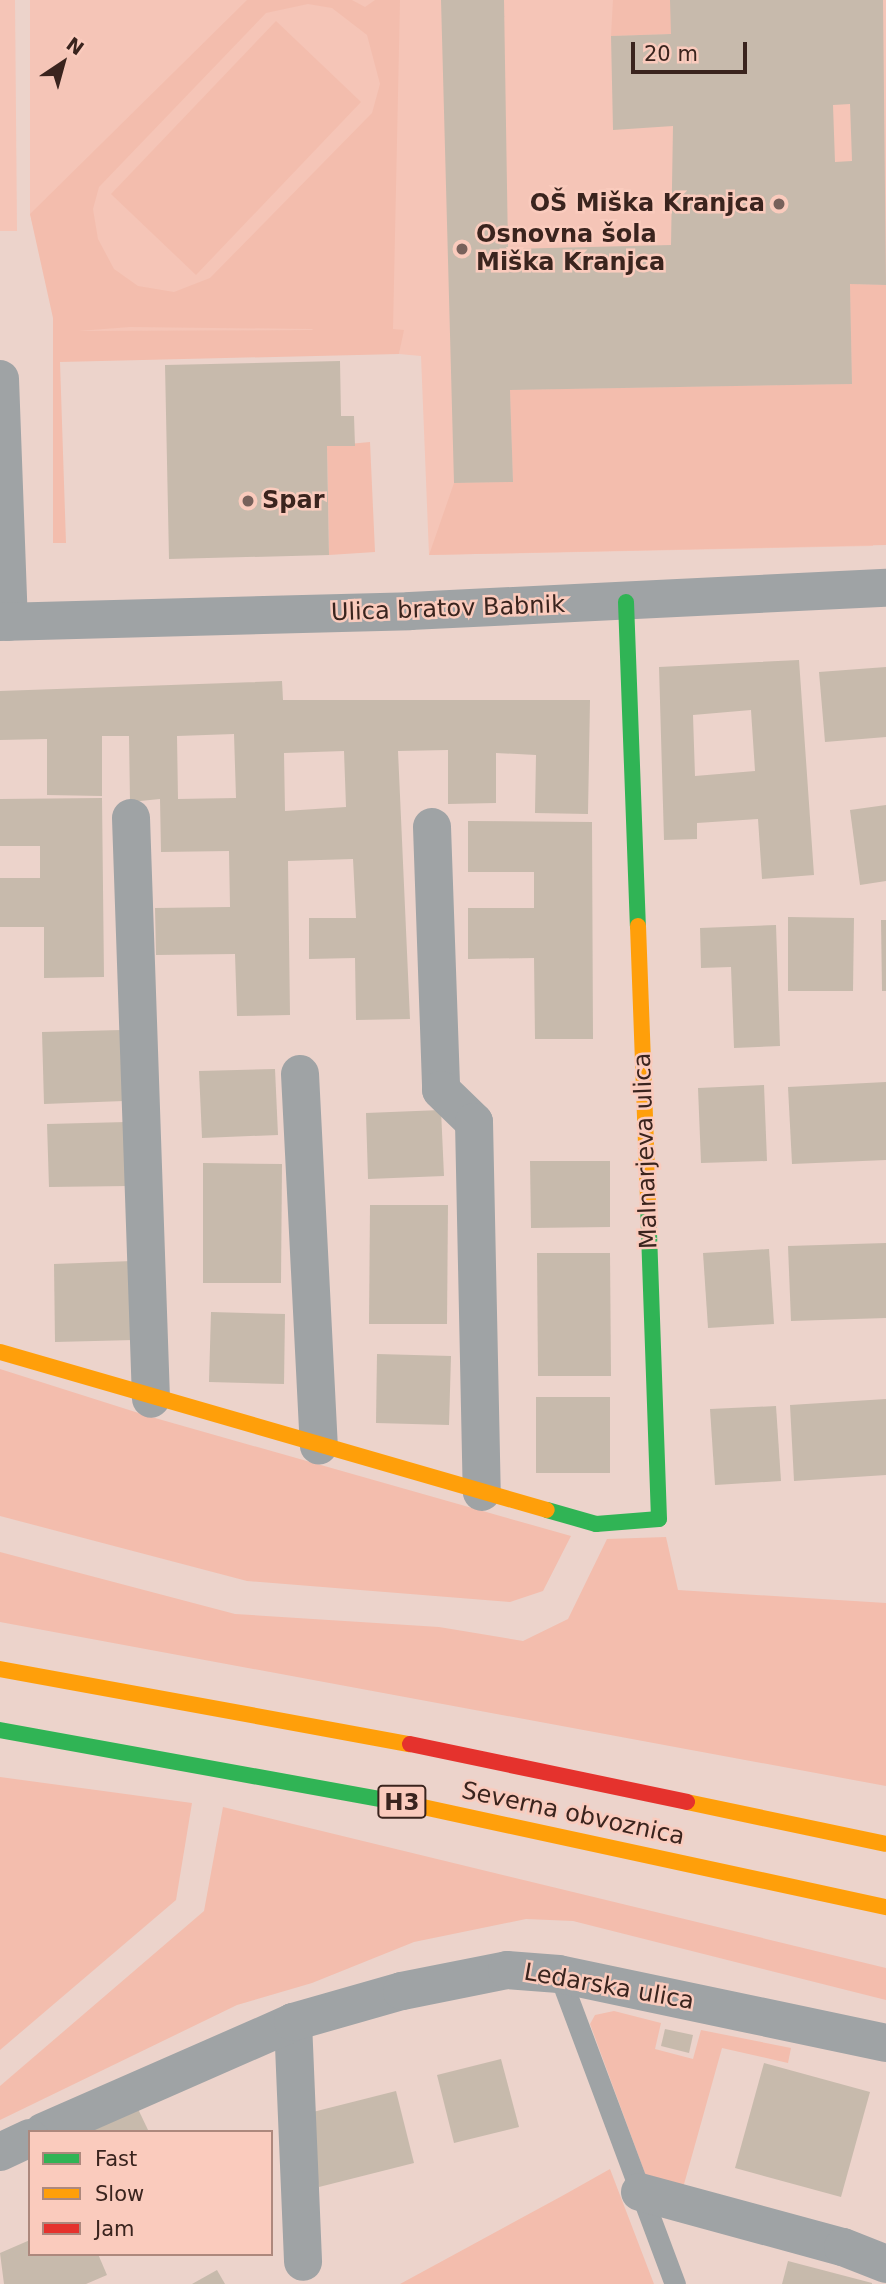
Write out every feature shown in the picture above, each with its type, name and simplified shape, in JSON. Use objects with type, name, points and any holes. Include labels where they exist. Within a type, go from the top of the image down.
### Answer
[{"type":"main road","name":"Malnarjeva ulica","points":[[0,1352],[151,1399],[596,1524],[659,1520],[626,602]]},
{"type":"main road","name":"Severna obvoznica","points":[[0,1669],[267,1714],[793,1822],[886,1844]]},
{"type":"main road","name":"Severna obvoznica","points":[[0,1730],[380,1798],[802,1886],[886,1907]]},
{"type":"main road","points":[[793,1822],[853,1819]]},
{"type":"main road","points":[[802,1886],[886,1922]]},
{"type":"street","name":"Ulica bratov Babnik","points":[[0,379],[5,622],[626,602],[886,588]]},
{"type":"street","points":[[131,818],[151,1399]]},
{"type":"street","points":[[432,827],[441,1090],[474,1122],[482,1492]]},
{"type":"street","points":[[299,1074],[319,1446]]},
{"type":"street","name":"Ledarska ulica","points":[[48,2130],[293,2022],[474,1974],[531,1969],[886,2043]]},
{"type":"street","points":[[293,2022],[303,2262]]},
{"type":"street","points":[[0,2152],[28,2139]]},
{"type":"street","points":[[640,2192],[843,2247],[886,2264]]},
{"type":"lane","points":[[559,1974],[675,2284]]},
{"type":"shaded area","points":[[0,0],[15,0],[17,231],[0,231]]},
{"type":"shaded area","name":"Osnovna šola Miška Kranjca","points":[[30,0],[886,0],[886,343],[873,546],[429,555],[421,356],[399,354],[403,330],[60,332],[30,214]]},
{"type":"shaded area","points":[[247,0],[352,0],[365,7],[375,0],[400,0],[393,329],[404,330],[399,354],[60,362],[66,543],[53,543],[53,318],[30,214]],"holes":[[[308,4],[332,8],[367,35],[380,84],[372,113],[210,278],[174,292],[138,286],[114,269],[98,239],[93,209],[99,187],[266,13]],[[130,327],[312,329],[313,330],[78,331]]]},
{"type":"shaded area","points":[[613,0],[685,0],[671,34],[611,36]]},
{"type":"shaded area","points":[[276,21],[361,102],[196,275],[111,194]]},
{"type":"shaded area","points":[[850,284],[886,285],[886,545],[429,555],[454,483],[513,482],[510,390],[852,384]]},
{"type":"shaded area","points":[[370,442],[375,552],[329,555],[327,446]]},
{"type":"shaded area","points":[[0,1369],[148,1416],[571,1536],[543,1591],[510,1602],[247,1581],[0,1516]]},
{"type":"shaded area","points":[[666,1537],[678,1590],[886,1603],[886,1786],[0,1622],[0,1552],[235,1614],[439,1627],[523,1641],[568,1619],[607,1539]]},
{"type":"shaded area","points":[[0,1777],[192,1803],[176,1900],[0,2050]]},
{"type":"shaded area","points":[[223,1807],[886,1968],[886,2000],[573,1921],[526,1919],[414,1942],[312,1983],[237,2005],[0,2120],[0,2086],[204,1911]]},
{"type":"shaded area","points":[[614,2011],[661,2023],[655,2049],[693,2059],[701,2030],[791,2048],[788,2063],[722,2048],[681,2195],[650,2187],[590,2024],[595,2015]]},
{"type":"shaded area","points":[[610,2169],[654,2284],[400,2284],[562,2196]]},
{"type":"building","name":"OŠ Miška Kranjca","points":[[441,0],[504,0],[508,249],[671,245],[673,126],[613,130],[611,36],[671,34],[670,0],[883,0],[886,285],[850,284],[852,384],[510,390],[513,482],[454,483]],"holes":[[[850,104],[852,161],[835,162],[833,105]]]},
{"type":"building","name":"Spar","points":[[340,361],[341,416],[354,416],[355,446],[327,446],[329,555],[169,559],[165,365]]},
{"type":"building","points":[[799,660],[814,875],[762,879],[758,819],[697,823],[697,839],[664,840],[659,667]],"holes":[[[751,710],[755,771],[695,776],[693,715]]]},
{"type":"building","points":[[886,667],[886,737],[825,742],[819,672]]},
{"type":"building","points":[[282,681],[283,700],[590,700],[588,814],[535,813],[536,755],[496,753],[496,803],[448,804],[448,750],[398,751],[410,1019],[356,1020],[355,958],[309,959],[309,918],[356,918],[353,859],[288,861],[290,1015],[237,1016],[235,954],[156,955],[155,908],[230,907],[229,851],[161,852],[160,799],[130,802],[129,736],[102,736],[102,796],[47,795],[47,739],[0,740],[0,691]],"holes":[[[234,734],[236,798],[178,799],[177,736]],[[344,751],[346,807],[285,811],[284,753]]]},
{"type":"building","points":[[102,798],[104,977],[44,978],[44,927],[0,927],[0,878],[40,878],[40,846],[0,846],[0,799]]},
{"type":"building","points":[[886,805],[886,881],[860,885],[850,810]]},
{"type":"building","points":[[468,821],[592,822],[593,1039],[535,1039],[534,958],[468,959],[468,908],[534,908],[534,872],[468,872]]},
{"type":"building","points":[[788,917],[854,918],[853,991],[788,991]]},
{"type":"building","points":[[881,920],[886,920],[886,991],[882,991]]},
{"type":"building","points":[[776,925],[780,1046],[734,1048],[731,967],[701,968],[700,928]]},
{"type":"building","points":[[122,1030],[124,1101],[44,1104],[42,1032]]},
{"type":"building","points":[[275,1069],[278,1135],[202,1138],[199,1071]]},
{"type":"building","points":[[886,1082],[886,1160],[792,1164],[788,1087]]},
{"type":"building","points":[[764,1085],[767,1161],[701,1163],[698,1088]]},
{"type":"building","points":[[441,1110],[444,1176],[368,1179],[366,1113]]},
{"type":"building","points":[[127,1122],[129,1186],[49,1187],[47,1124]]},
{"type":"building","points":[[530,1161],[610,1161],[610,1227],[531,1228]]},
{"type":"building","points":[[203,1163],[282,1164],[281,1283],[203,1283]]},
{"type":"building","points":[[370,1205],[448,1205],[447,1324],[369,1324]]},
{"type":"building","points":[[886,1243],[886,1318],[791,1321],[788,1246]]},
{"type":"building","points":[[769,1249],[774,1324],[708,1328],[703,1253]]},
{"type":"building","points":[[537,1253],[610,1253],[611,1376],[538,1376]]},
{"type":"building","points":[[132,1261],[134,1340],[55,1342],[54,1264]]},
{"type":"building","points":[[211,1312],[285,1314],[284,1384],[209,1382]]},
{"type":"building","points":[[377,1354],[451,1356],[449,1425],[376,1423]]},
{"type":"building","points":[[536,1397],[610,1397],[610,1473],[536,1473]]},
{"type":"building","points":[[886,1399],[886,1475],[794,1481],[790,1405]]},
{"type":"building","points":[[776,1406],[781,1481],[715,1485],[710,1409]]},
{"type":"building","points":[[665,2029],[693,2035],[689,2053],[661,2046]]},
{"type":"building","points":[[501,2059],[519,2127],[454,2143],[437,2075]]},
{"type":"building","points":[[764,2063],[870,2092],[841,2197],[735,2168]]},
{"type":"building","points":[[396,2091],[414,2163],[319,2187],[301,2115]]},
{"type":"building","points":[[138,2109],[148,2130],[93,2130]]},
{"type":"building","points":[[28,2241],[28,2256],[99,2256],[107,2275],[86,2284],[4,2284],[0,2253]]},
{"type":"building","points":[[788,2261],[872,2283],[872,2284],[782,2284]]},
{"type":"building","points":[[217,2270],[225,2284],[192,2284]]},
{"type":"traffic: fast","points":[[626,602],[638,926]]},
{"type":"traffic: fast","points":[[547,1510],[596,1524],[659,1519],[648,1202]]},
{"type":"traffic: fast","points":[[0,1730],[423,1807]]},
{"type":"traffic: slow","points":[[638,926],[648,1202]]},
{"type":"traffic: slow","points":[[0,1352],[547,1510]]},
{"type":"traffic: slow","points":[[0,1669],[410,1744]]},
{"type":"traffic: slow","points":[[687,1802],[886,1844]]},
{"type":"traffic: slow","points":[[423,1807],[886,1907]]},
{"type":"traffic: jam","points":[[410,1744],[687,1802]]},
{"type":"place","name":"OŠ Miška Kranjca","points":[[779,204]]},
{"type":"place","name":"Osnovna šola Miška Kranjca","points":[[462,249]]},
{"type":"place","name":"Spar","points":[[248,501]]}]
